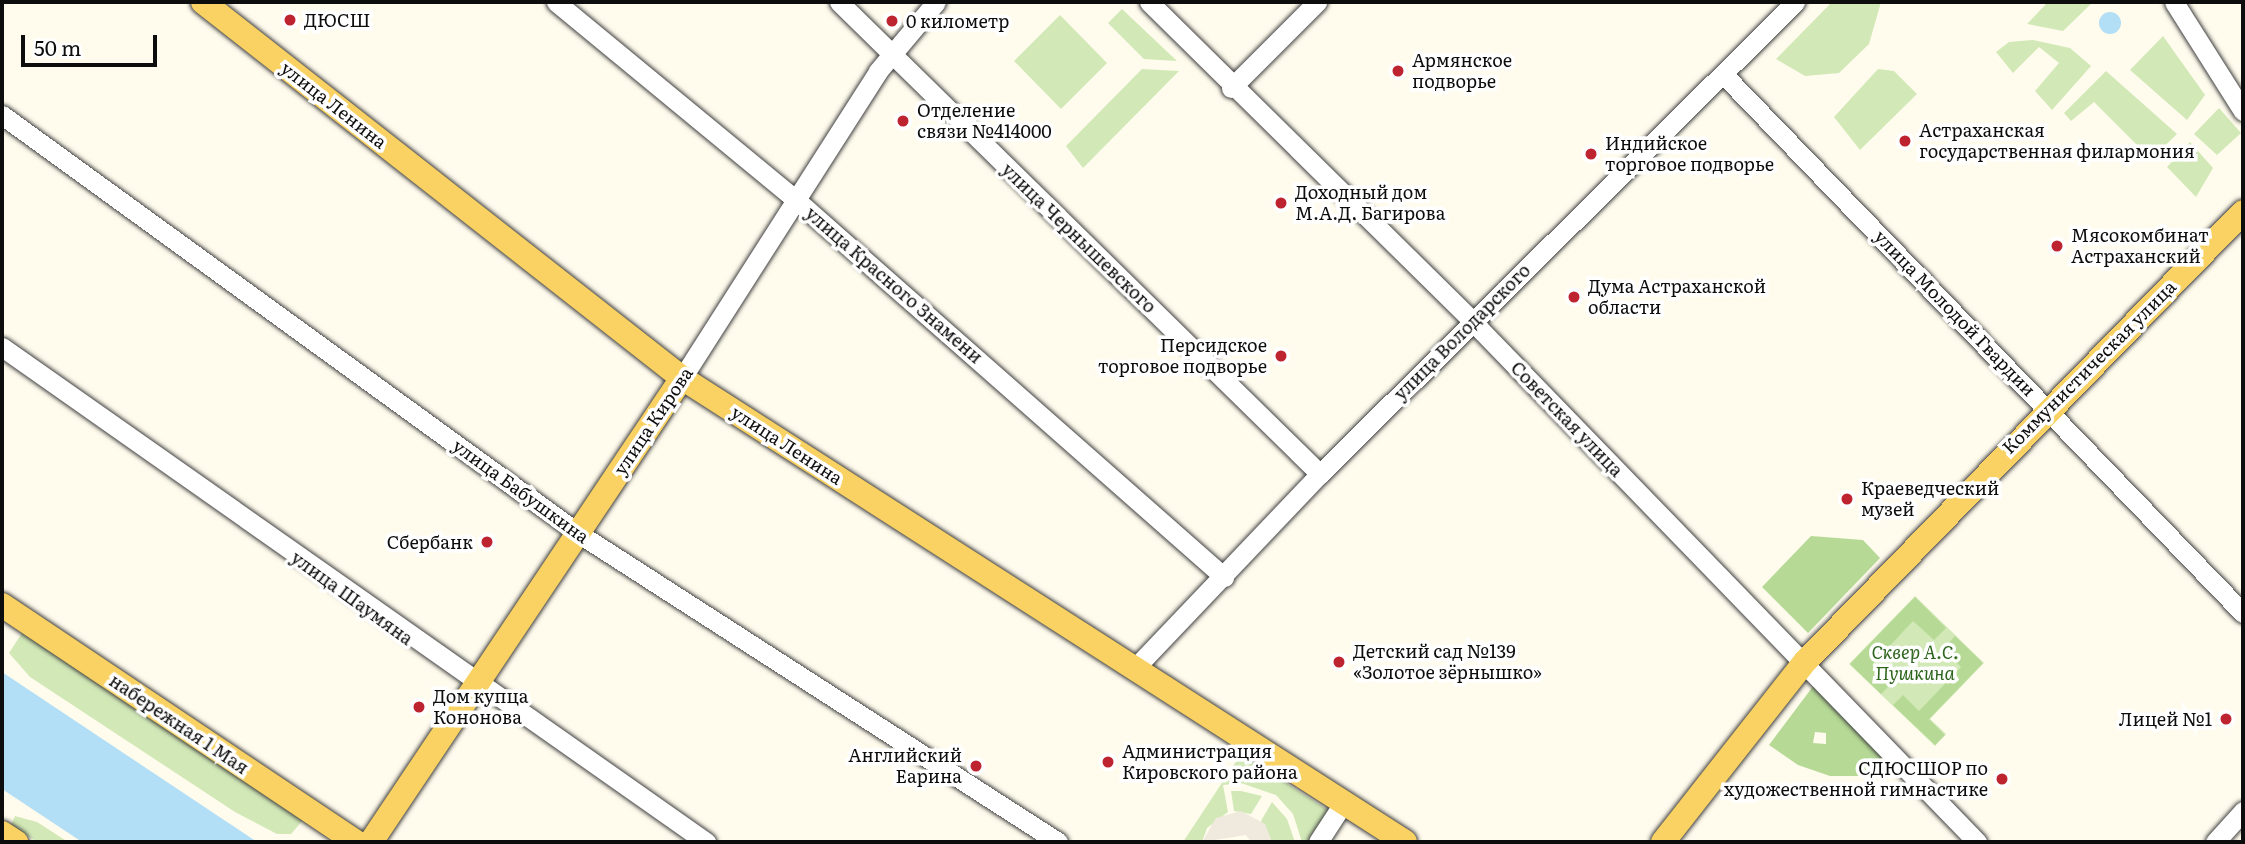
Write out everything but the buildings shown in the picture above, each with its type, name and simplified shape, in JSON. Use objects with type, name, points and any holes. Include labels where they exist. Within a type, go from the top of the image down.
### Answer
[{"type":"main road","name":"улица Ленина","points":[[203,2],[682,378],[1405,842]]},
{"type":"main road","name":"Коммунистическая улица","points":[[1663,842],[1804,663],[2047,408],[2243,212]]},
{"type":"main road","name":"улица Кирова","points":[[371,842],[682,378]]},
{"type":"main road","name":"набережная 1 Мая","points":[[2,605],[356,842]]},
{"type":"main road","points":[[2,833],[16,842]]},
{"type":"street","name":"улица Красного Знамени","points":[[556,2],[795,198],[1224,577]]},
{"type":"street","name":"улица Чернышевского","points":[[839,2],[1320,474]]},
{"type":"street","name":"улица Кирова","points":[[682,378],[795,198],[892,55],[936,2]]},
{"type":"street","name":"Советская улица","points":[[1149,2],[1231,88],[1472,321],[1977,842]]},
{"type":"street","points":[[1231,88],[1317,2]]},
{"type":"street","name":"улица Володарского","points":[[1134,669],[1320,474],[1795,2]]},
{"type":"street","points":[[2174,2],[2243,111]]},
{"type":"street","name":"улица Молодой Гвардии","points":[[1723,74],[2243,613]]},
{"type":"street","name":"улица Бабушкина","points":[[2,115],[578,533],[1058,842]]},
{"type":"street","name":"улица Шаумяна","points":[[2,347],[475,686],[706,842]]},
{"type":"street","points":[[1318,842],[1338,811]]},
{"type":"street","points":[[2215,842],[2243,811]]},
{"type":"green space","points":[[1832,2],[1881,2],[1869,44],[1839,73],[1805,76],[1776,59]]},
{"type":"green space","points":[[2048,2],[2093,2],[2063,31],[2027,24]]},
{"type":"green space","points":[[1122,9],[1177,61],[1144,59],[1108,23]]},
{"type":"green space","points":[[1060,15],[1107,63],[1061,109],[1014,61]]},
{"type":"green space","points":[[2163,36],[2205,95],[2187,120],[2130,70]]},
{"type":"green space","points":[[2033,40],[2070,48],[2091,66],[2052,110],[2035,91],[2059,63],[2039,47],[2013,73],[1996,52],[2009,42]]},
{"type":"green space","points":[[1142,69],[1179,71],[1083,168],[1066,146]]},
{"type":"green space","points":[[1878,69],[1894,71],[1917,94],[1860,150],[1834,117]]},
{"type":"green space","points":[[2106,71],[2177,134],[2151,159],[2094,102],[2071,121],[2064,113]]},
{"type":"green space","points":[[2219,108],[2241,133],[2217,155],[2194,134]]},
{"type":"green space","points":[[2190,142],[2213,168],[2196,197],[2167,167]]},
{"type":"green space","points":[[1811,536],[1863,540],[1880,558],[1808,633],[1762,587]]},
{"type":"green space","name":"Сквер А.С. Пушкина","points":[[1915,596],[1984,663],[1930,719],[1946,734],[1935,746],[1849,664]]},
{"type":"green space","points":[[1915,597],[1946,628],[1934,640],[1913,621],[1872,665],[1891,684],[1881,694],[1850,664]]},
{"type":"green space","points":[[22,633],[303,820],[291,834],[277,834],[235,812],[30,677],[9,653]]},
{"type":"green space","points":[[1955,636],[1983,663],[1929,719],[1945,735],[1935,745],[1893,705],[1903,695],[1919,711],[1961,667],[1943,649]]},
{"type":"green space","points":[[1814,685],[1889,763],[1861,776],[1830,776],[1798,765],[1769,745]],"holes":[[[1815,732],[1826,733],[1826,744],[1813,743]]]},
{"type":"green space","points":[[1241,754],[1331,812],[1311,842],[1302,842],[1293,814],[1276,795],[1241,783],[1223,785],[1228,812],[1207,828],[1202,842],[1183,842]]},
{"type":"green space","points":[[1231,791],[1262,796],[1251,814],[1234,811]]},
{"type":"green space","points":[[1272,802],[1287,819],[1295,842],[1272,842],[1261,821]]},
{"type":"green space","points":[[15,816],[37,822],[68,842],[37,842],[11,825]]},
{"type":"shaded area","points":[[1241,811],[1265,824],[1272,842],[1251,842],[1246,835],[1202,842],[1216,818]]},
{"type":"water","points":[[2110,12],[2118,15],[2121,23],[2118,31],[2110,34],[2102,31],[2099,23],[2102,15]]},
{"type":"water","points":[[2,672],[257,842],[82,842],[2,789]]},
{"type":"place","name":"ДЮСШ","points":[[290,20]]},
{"type":"place","name":"0 километр","points":[[892,21]]},
{"type":"place","name":"Армянское подворье","points":[[1398,71]]},
{"type":"place","name":"Отделение связи №414000","points":[[903,121]]},
{"type":"place","name":"Астраханская государственная филармония","points":[[1905,141]]},
{"type":"place","name":"Индийское торговое подворье","points":[[1591,154]]},
{"type":"place","name":"Доходный дом М.А.Д. Багирова","points":[[1281,203]]},
{"type":"place","name":"Мясокомбинат Астраханский","points":[[2057,246]]},
{"type":"place","name":"Дума Астраханской области","points":[[1574,297]]},
{"type":"place","name":"Персидское торговое подворье","points":[[1281,356]]},
{"type":"place","name":"Краеведческий музей","points":[[1847,499]]},
{"type":"place","name":"Сбербанк","points":[[487,542]]},
{"type":"place","name":"Детский сад №139 «Золотое зёрнышко»","points":[[1339,662]]},
{"type":"place","name":"Дом купца Кононова","points":[[419,707]]},
{"type":"place","name":"Лицей №1","points":[[2226,719]]},
{"type":"place","name":"Администрация Кировского района","points":[[1108,762]]},
{"type":"place","name":"Английский Еарина","points":[[976,766]]},
{"type":"place","name":"СДЮСШОР по художественной гимнастике","points":[[2002,779]]}]
